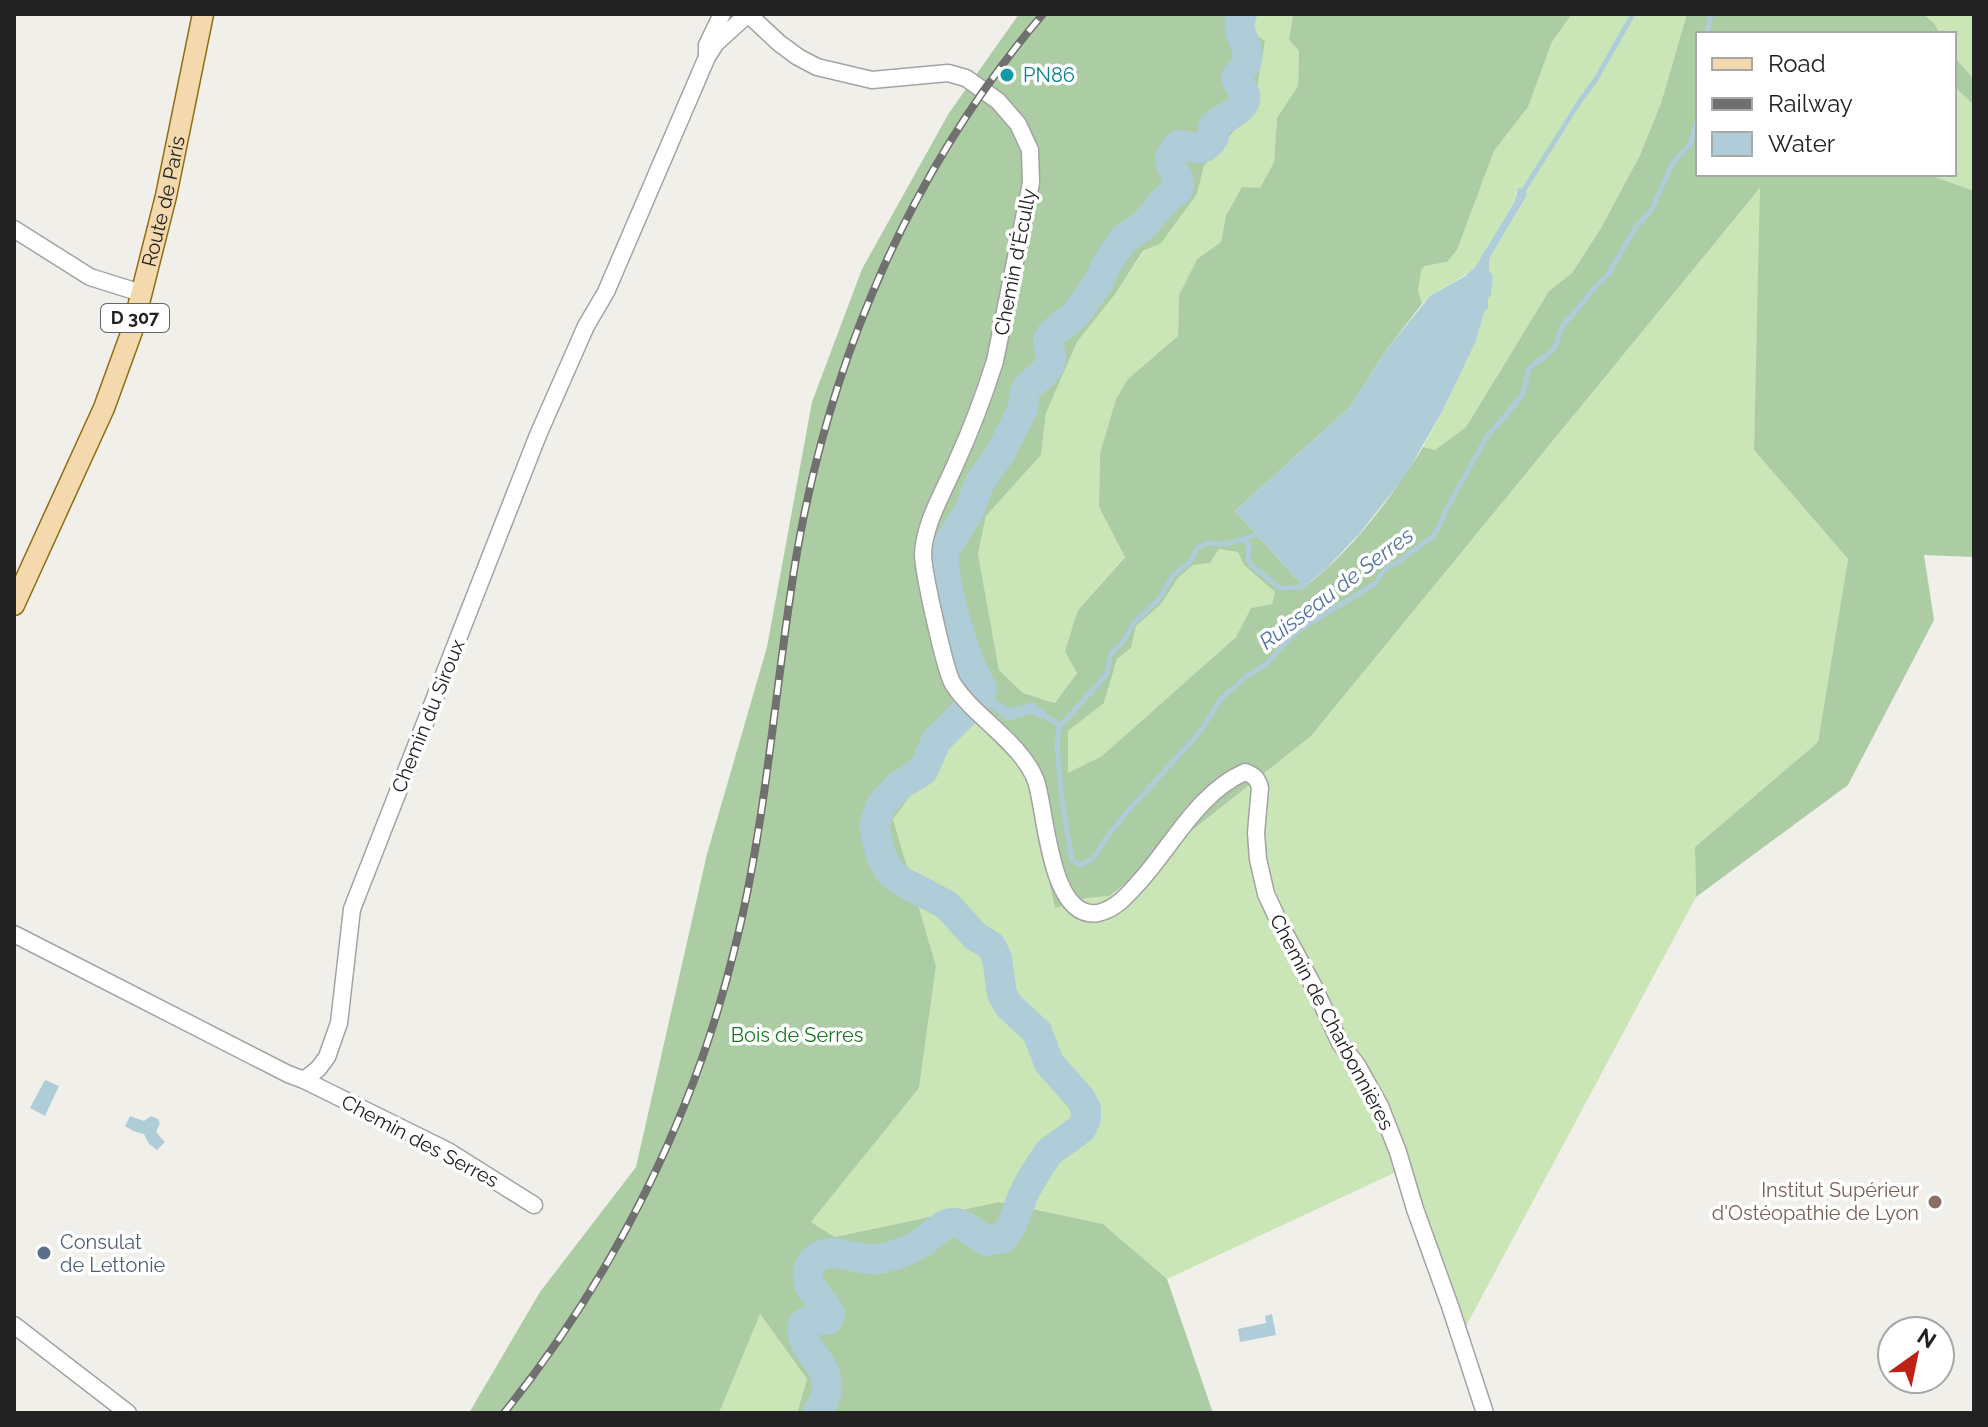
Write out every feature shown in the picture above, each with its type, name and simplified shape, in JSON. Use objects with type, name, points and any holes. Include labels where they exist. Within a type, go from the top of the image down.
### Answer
[{"type":"main road","name":"Route de Paris","points":[[14,605],[104,408],[132,331],[166,196],[203,14]]},
{"type":"street","name":"Chemin du Siroux","points":[[707,57],[707,45],[722,14]]},
{"type":"street","name":"Chemin du Siroux","points":[[304,1080],[327,1057],[339,1023],[352,909],[538,435],[586,326],[606,292],[707,57],[716,43],[748,14]]},
{"type":"street","name":"Chemin d'Écully","points":[[748,14],[779,43],[805,61],[832,71],[872,80],[948,73],[966,78],[1006,108],[1023,132],[1030,150],[1031,183],[995,361],[925,540],[924,566],[948,674],[960,692]]},
{"type":"street","points":[[14,229],[90,277],[141,293]]},
{"type":"street","name":"Chemin de Charbonnières","points":[[960,692],[1027,764],[1035,778],[1054,870],[1069,899],[1081,910],[1096,913],[1112,908],[1126,897],[1187,822],[1221,786],[1245,772],[1259,781],[1256,833],[1266,894],[1340,1043],[1357,1065],[1380,1106],[1485,1413]]},
{"type":"street","points":[[14,934],[304,1080]]},
{"type":"street","name":"Chemin des Serres","points":[[304,1080],[448,1151],[534,1205]]},
{"type":"street","points":[[14,1325],[128,1413]]},
{"type":"green space","name":"Bois de Serres","points":[[1019,14],[1253,14],[1250,31],[1265,41],[1253,109],[1204,166],[1197,194],[1161,243],[1143,251],[1116,293],[1077,342],[1046,413],[1041,455],[986,516],[978,554],[999,670],[1023,693],[1055,703],[1077,673],[1065,651],[1078,610],[1125,557],[1099,507],[1100,453],[1116,399],[1128,379],[1178,336],[1179,295],[1197,259],[1221,242],[1226,216],[1242,187],[1260,188],[1274,162],[1277,118],[1298,86],[1299,51],[1289,40],[1293,14],[1572,14],[1552,42],[1528,107],[1494,151],[1457,250],[1447,262],[1425,266],[1421,270],[1418,291],[1422,304],[1384,353],[1350,407],[1235,511],[1304,587],[1338,558],[1370,523],[1423,447],[1435,450],[1466,427],[1549,291],[1572,273],[1601,228],[1640,155],[1661,103],[1687,14],[1923,14],[1939,32],[1696,32],[1696,176],[1933,176],[1972,190],[1974,188],[1974,557],[1924,555],[1934,620],[1848,785],[1696,897],[1695,847],[1818,742],[1848,559],[1754,450],[1760,188],[1311,736],[1110,896],[1087,898],[1055,908],[1025,773],[970,717],[893,819],[936,966],[919,1088],[811,1222],[835,1237],[999,1202],[1103,1224],[1167,1279],[1213,1413],[797,1413],[807,1379],[760,1314],[719,1413],[469,1413],[540,1292],[636,1167],[707,854],[767,647],[812,402],[862,269],[949,113]],"holes":[[[1219,549],[1238,552],[1244,565],[1275,592],[1272,604],[1251,608],[1236,637],[1102,756],[1068,773],[1068,731],[1104,703],[1117,659],[1131,648],[1136,626],[1161,604],[1178,578],[1193,565],[1210,563]]]},
{"type":"green space","points":[[1253,14],[1293,14],[1289,40],[1299,51],[1298,86],[1277,119],[1274,162],[1260,188],[1226,216],[1221,242],[1197,259],[1179,295],[1178,336],[1128,379],[1116,399],[1100,453],[1099,507],[1125,556],[1078,610],[1077,672],[1056,703],[1023,693],[999,670],[978,554],[986,516],[1041,455],[1046,413],[1077,342],[1144,251],[1161,242],[1197,194],[1204,166],[1253,109],[1250,31]]},
{"type":"green space","points":[[1572,14],[1687,14],[1661,103],[1640,155],[1601,228],[1572,273],[1549,291],[1466,427],[1435,450],[1423,447],[1476,341],[1488,308],[1493,277],[1489,259],[1527,195],[1516,191],[1514,203],[1475,267],[1422,304],[1418,292],[1420,270],[1425,266],[1447,262],[1457,250],[1494,151],[1528,107],[1552,42]]},
{"type":"green space","points":[[1923,14],[1974,14],[1974,79],[1956,59],[1956,32],[1939,32]]},
{"type":"green space","points":[[1956,59],[1974,79],[1974,105],[1957,89]]},
{"type":"green space","points":[[1956,89],[1974,105],[1973,190],[1933,176],[1956,176]]},
{"type":"green space","points":[[1761,187],[1754,450],[1848,559],[1818,742],[1695,847],[1696,897],[1465,1328],[1394,1173],[1167,1279],[1103,1224],[999,1202],[835,1237],[811,1222],[919,1088],[936,966],[893,819],[970,716],[1025,773],[1055,907],[1087,898],[1111,896],[1311,736]]},
{"type":"green space","points":[[1219,549],[1238,552],[1244,565],[1275,592],[1272,604],[1251,608],[1236,637],[1102,756],[1068,774],[1067,731],[1104,703],[1117,659],[1131,648],[1136,626],[1161,604],[1178,578],[1193,565],[1210,563]]},
{"type":"green space","points":[[759,1313],[807,1379],[797,1413],[719,1413]]},
{"type":"water","points":[[1518,188],[1525,189],[1527,195],[1489,259],[1493,277],[1488,308],[1442,412],[1405,476],[1360,533],[1304,587],[1235,511],[1350,407],[1384,353],[1430,296],[1475,267],[1514,203]]},
{"type":"water","points":[[987,696],[1011,708],[1033,702],[1047,713],[1042,719],[1030,714],[1008,720],[984,705]]},
{"type":"water","points":[[45,1080],[59,1086],[45,1116],[30,1108]]},
{"type":"water","points":[[130,1116],[144,1121],[151,1116],[158,1119],[160,1123],[156,1132],[165,1142],[157,1150],[149,1144],[144,1134],[125,1126]]},
{"type":"water","points":[[1272,1314],[1276,1335],[1240,1342],[1238,1329],[1266,1323],[1265,1316]]},
{"type":"waterway","points":[[817,1413],[825,1397],[827,1383],[824,1372],[807,1345],[803,1324],[811,1320],[828,1320],[830,1314],[808,1280],[810,1266],[816,1258],[831,1253],[869,1259],[890,1257],[924,1241],[950,1223],[963,1226],[987,1241],[1003,1238],[1012,1225],[1032,1178],[1049,1152],[1082,1128],[1086,1118],[1081,1099],[1049,1063],[1037,1032],[1009,1006],[1002,994],[997,958],[991,946],[975,936],[947,905],[903,882],[889,871],[881,856],[874,826],[881,805],[900,785],[923,771],[936,741],[980,697],[982,688],[955,620],[946,578],[945,549],[968,513],[980,482],[1001,452],[1023,409],[1024,393],[1049,366],[1048,340],[1052,333],[1074,316],[1099,282],[1123,240],[1145,224],[1178,190],[1178,178],[1170,158],[1176,148],[1180,145],[1206,146],[1214,137],[1213,127],[1238,110],[1245,101],[1236,77],[1244,67],[1248,54],[1240,28],[1242,14]]},
{"type":"waterway","points":[[1522,193],[1596,79],[1633,14]]},
{"type":"waterway","name":"Ruisseau de Serres","points":[[1707,32],[1711,14]]},
{"type":"waterway","name":"Ruisseau de Serres","points":[[1041,714],[1059,727],[1057,745],[1062,801],[1072,860],[1081,865],[1096,855],[1127,812],[1200,732],[1221,699],[1244,678],[1265,665],[1302,628],[1376,583],[1388,567],[1432,537],[1486,438],[1522,396],[1529,368],[1552,351],[1564,324],[1608,275],[1635,228],[1651,211],[1672,164],[1690,144],[1696,125]]},
{"type":"waterway","points":[[1059,727],[1102,680],[1113,651],[1134,623],[1158,600],[1174,574],[1189,563],[1198,547],[1208,543],[1226,544],[1260,533]]},
{"type":"waterway","points":[[1244,540],[1249,545],[1248,559],[1252,566],[1280,588],[1304,587]]},
{"type":"waterway","name":"Ruisseau de Serres","points":[[980,697],[990,703]]},
{"type":"railway","points":[[504,1413],[581,1306],[646,1191],[674,1131],[719,1007],[756,848],[796,558],[830,410],[854,339],[883,269],[916,202],[954,136],[996,74],[1043,14]]},
{"type":"place","name":"PN86","points":[[1007,75]]},
{"type":"place","name":"Institut Supérieur d'Ostéopathie de Lyon","points":[[1935,1202]]},
{"type":"place","name":"Consulat de Lettonie","points":[[44,1253]]}]
